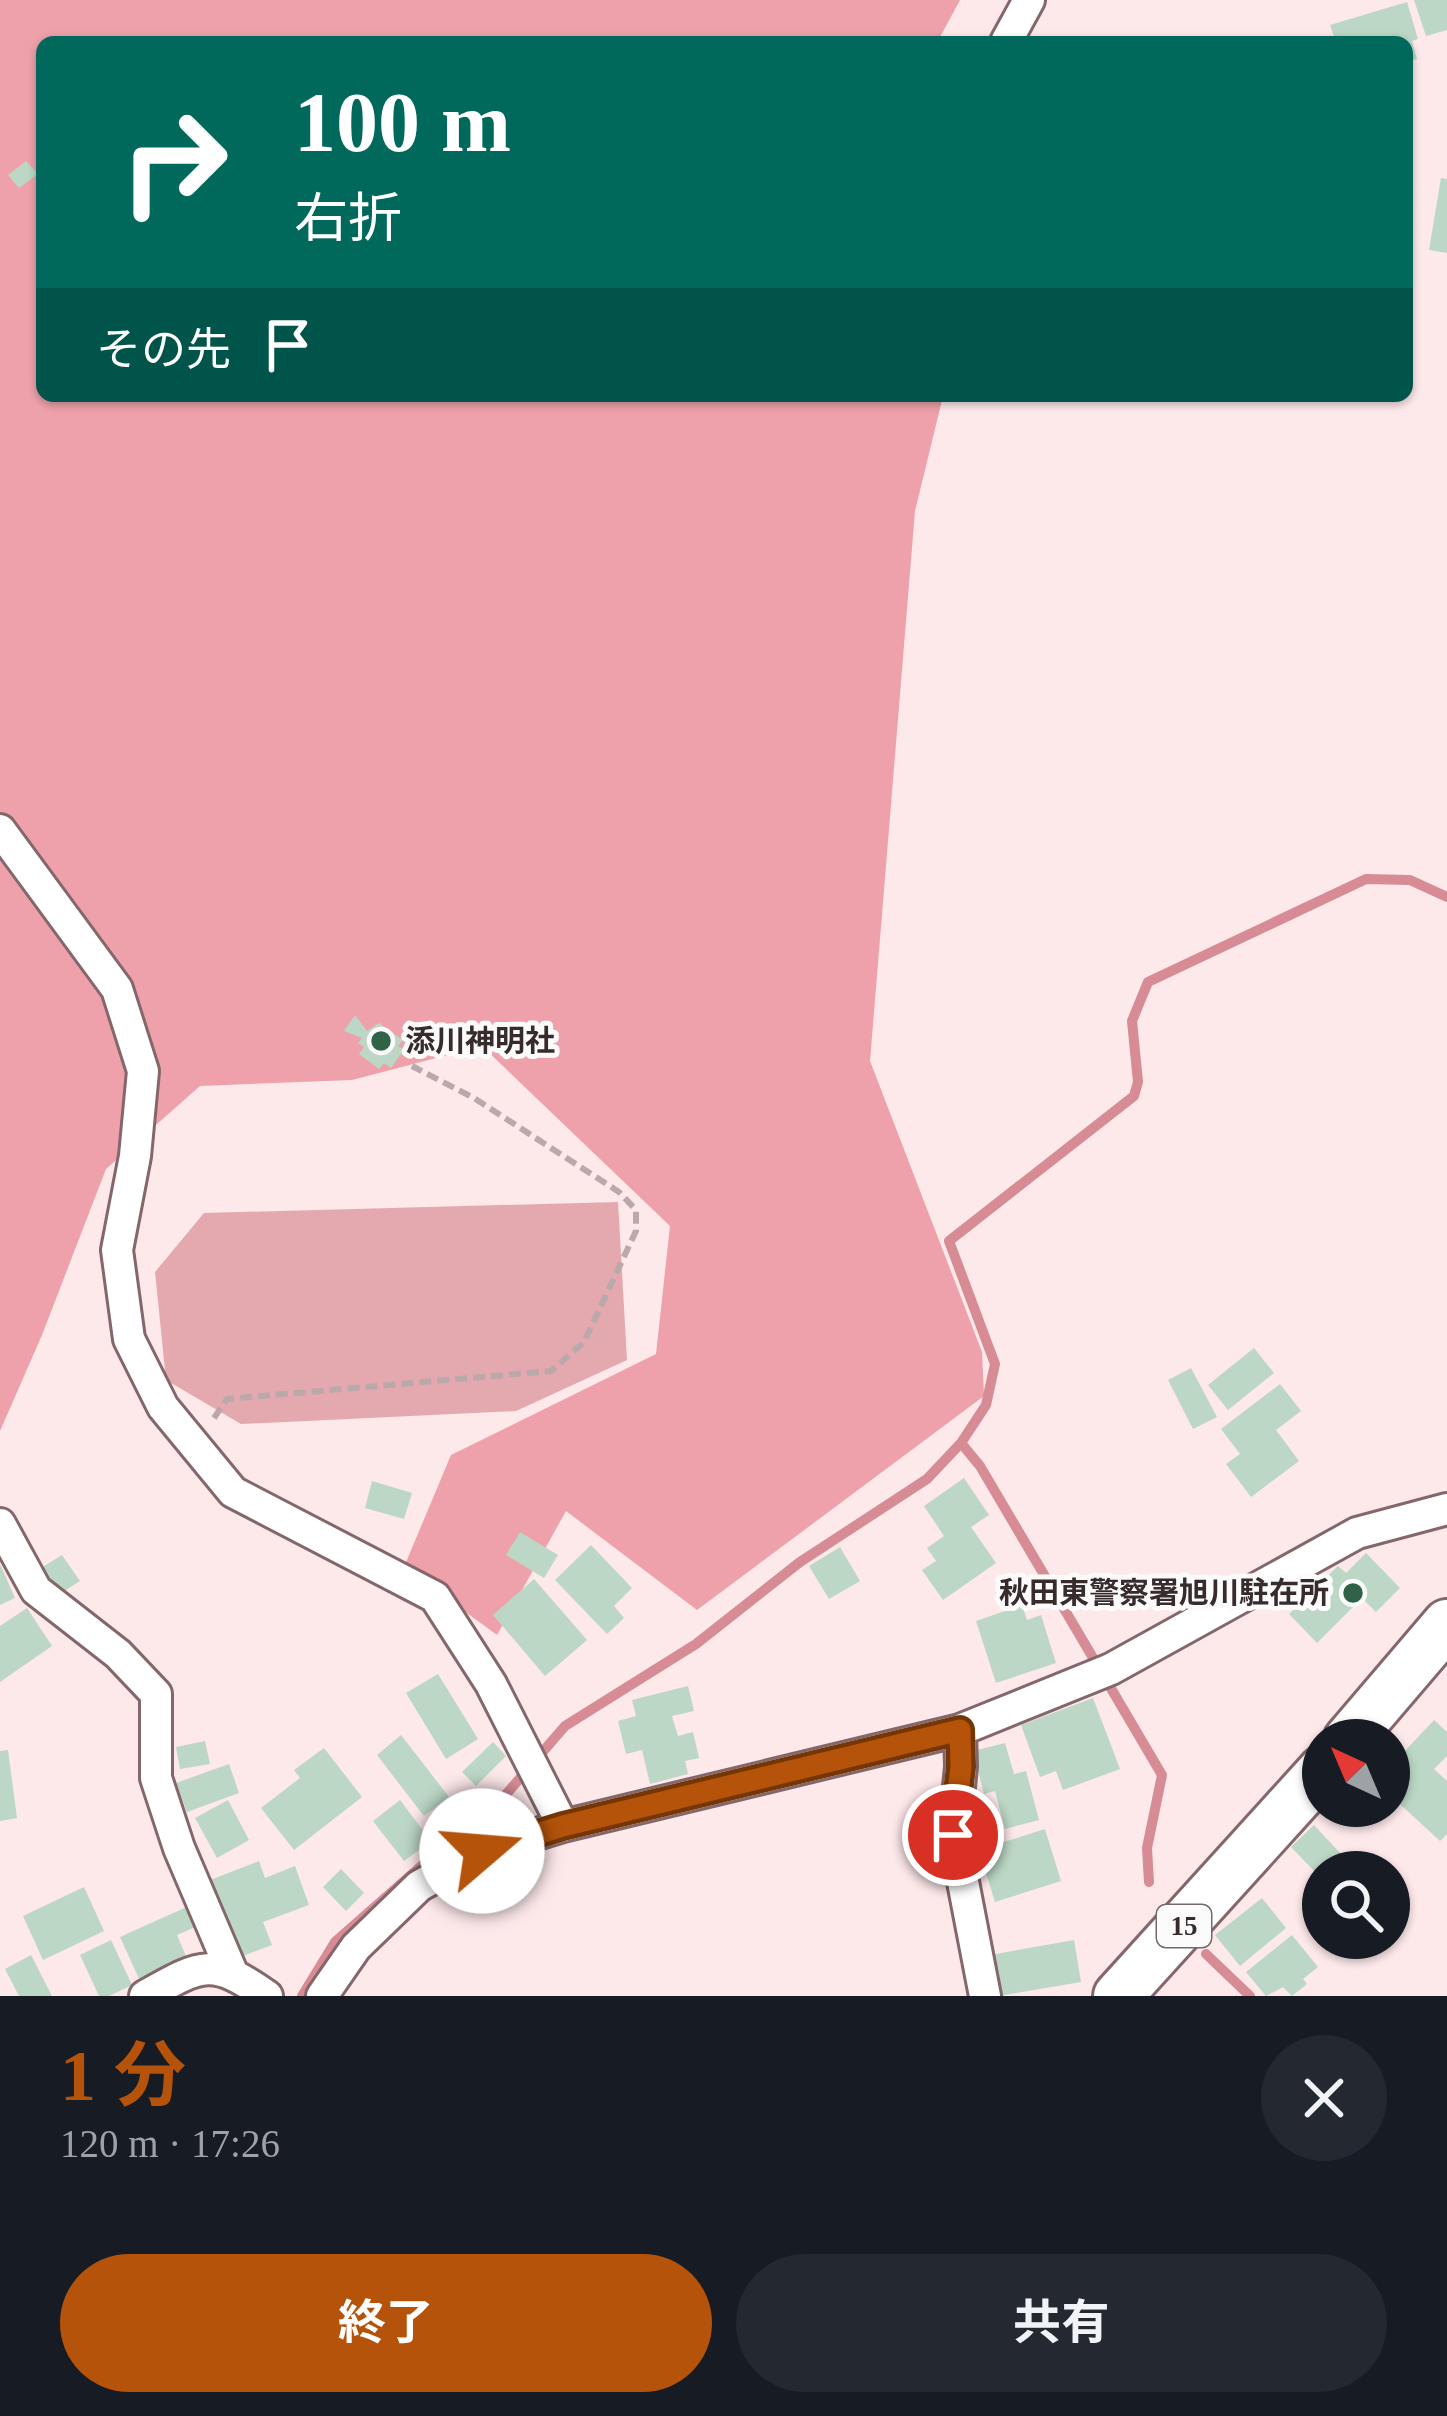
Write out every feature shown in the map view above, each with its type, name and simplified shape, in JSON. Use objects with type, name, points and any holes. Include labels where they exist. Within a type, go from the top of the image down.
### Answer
[{"type":"main road","points":[[1366,1719],[1447,1624]]},
{"type":"main road","name":"15","points":[[1118,1996],[1302,1793]]},
{"type":"street","points":[[1009,36],[1029,0]]},
{"type":"street","points":[[0,830],[117,989],[143,1071],[135,1156],[116,1250],[129,1339],[163,1407],[233,1492],[435,1597],[491,1684],[563,1826]]},
{"type":"street","points":[[322,1996],[356,1947],[419,1886],[482,1851],[563,1826],[960,1730],[1102,1673],[1358,1533],[1447,1508]]},
{"type":"street","points":[[0,1524],[36,1590],[118,1654],[156,1694],[156,1778],[179,1848],[230,1970],[267,1996]]},
{"type":"street","points":[[960,1730],[953,1835],[985,1996]]},
{"type":"street","points":[[146,1996],[188,1972],[230,1970]]},
{"type":"path","points":[[194,1445],[227,1400],[551,1371],[584,1342],[636,1231],[636,1210],[620,1192],[493,1110],[412,1066]]},
{"type":"shaded area","points":[[0,0],[960,0],[941,36],[36,36],[36,402],[942,402],[915,511],[870,1061],[982,1352],[984,1396],[697,1610],[566,1511],[497,1635],[404,1567],[451,1455],[656,1354],[670,1226],[482,1046],[352,1080],[200,1086],[106,1169],[0,1431]]},
{"type":"shaded area","points":[[618,1202],[627,1360],[516,1411],[241,1424],[166,1380],[155,1272],[204,1213]]},
{"type":"building","points":[[1414,0],[1447,0],[1447,30],[1426,36]]},
{"type":"building","points":[[1407,2],[1418,39],[1334,36],[1330,25]]},
{"type":"building","points":[[26,161],[36,172],[19,188],[8,175]]},
{"type":"building","points":[[1441,178],[1447,179],[1447,253],[1429,250]]},
{"type":"building","name":"添川神明社","points":[[355,1015],[367,1031],[379,1023],[403,1040],[398,1046],[404,1050],[391,1068],[384,1063],[379,1069],[359,1054],[364,1047],[358,1043],[362,1038],[344,1031]]},
{"type":"building","points":[[1254,1348],[1274,1373],[1228,1410],[1208,1385]]},
{"type":"building","points":[[1191,1368],[1217,1417],[1193,1429],[1168,1380]]},
{"type":"building","points":[[1280,1384],[1301,1411],[1276,1430],[1299,1461],[1251,1497],[1226,1464],[1240,1454],[1221,1429]]},
{"type":"building","points":[[964,1478],[989,1515],[971,1527],[996,1563],[943,1600],[922,1570],[936,1561],[927,1548],[944,1536],[924,1506]]},
{"type":"building","points":[[372,1481],[412,1493],[404,1519],[365,1508]]},
{"type":"building","points":[[520,1532],[558,1555],[544,1578],[506,1555]]},
{"type":"building","points":[[591,1545],[632,1588],[614,1606],[624,1618],[607,1634],[555,1580]]},
{"type":"building","points":[[840,1547],[860,1581],[829,1599],[809,1566]]},
{"type":"building","name":"秋田東警察署旭川駐在所","points":[[1366,1553],[1400,1588],[1376,1612],[1362,1598],[1317,1643],[1289,1614],[1338,1566],[1346,1573]]},
{"type":"building","points":[[62,1555],[80,1581],[58,1595],[41,1568]]},
{"type":"building","points":[[0,1564],[15,1598],[0,1605]]},
{"type":"building","points":[[534,1579],[587,1640],[545,1676],[493,1615]]},
{"type":"building","points":[[1022,1605],[1027,1620],[1041,1615],[1056,1663],[996,1683],[976,1621]]},
{"type":"building","points":[[27,1608],[52,1646],[0,1682],[0,1626]]},
{"type":"building","points":[[438,1674],[478,1739],[446,1759],[406,1693]]},
{"type":"building","points":[[688,1686],[694,1711],[672,1716],[678,1736],[693,1732],[699,1758],[685,1761],[688,1774],[650,1784],[642,1750],[626,1754],[618,1721],[636,1716],[632,1700]]},
{"type":"building","points":[[1093,1698],[1120,1769],[1063,1790],[1056,1771],[1040,1777],[1021,1725]]},
{"type":"building","points":[[1434,1720],[1447,1732],[1447,1756],[1434,1769],[1447,1781],[1447,1834],[1440,1841],[1410,1813],[1410,1746]]},
{"type":"building","points":[[401,1735],[449,1797],[424,1816],[377,1755]]},
{"type":"building","points":[[205,1741],[210,1764],[180,1769],[176,1747]]},
{"type":"building","points":[[493,1742],[506,1756],[476,1786],[462,1772]]},
{"type":"building","points":[[1005,1743],[1014,1774],[1026,1771],[1039,1820],[1005,1829],[995,1791],[984,1794],[973,1751]]},
{"type":"building","points":[[324,1748],[362,1797],[294,1850],[261,1808],[300,1778],[294,1770]]},
{"type":"building","points":[[8,1750],[17,1818],[0,1821],[0,1751]]},
{"type":"building","points":[[229,1764],[239,1793],[187,1812],[176,1783]]},
{"type":"building","points":[[228,1800],[249,1840],[217,1858],[195,1818]]},
{"type":"building","points":[[400,1800],[431,1841],[404,1861],[373,1821]]},
{"type":"building","points":[[1316,1827],[1338,1851],[1302,1851],[1302,1858],[1291,1847]]},
{"type":"building","points":[[1045,1829],[1061,1881],[995,1902],[979,1850]]},
{"type":"building","points":[[259,1861],[265,1878],[295,1866],[309,1905],[263,1922],[272,1945],[235,1959],[205,1882]]},
{"type":"building","points":[[341,1869],[364,1893],[346,1911],[323,1887]]},
{"type":"building","points":[[84,1887],[104,1931],[43,1960],[23,1916]]},
{"type":"building","points":[[1262,1898],[1286,1928],[1240,1966],[1215,1935]]},
{"type":"building","points":[[191,1905],[200,1925],[177,1935],[188,1961],[141,1983],[120,1937]]},
{"type":"building","points":[[1292,1935],[1302,1947],[1302,1959],[1312,1959],[1318,1967],[1292,1996],[1283,1987],[1266,1996],[1246,1972]]},
{"type":"building","points":[[111,1940],[132,1985],[99,1996],[80,1955]]},
{"type":"building","points":[[1074,1940],[1081,1982],[998,1996],[990,1955]]},
{"type":"building","points":[[31,1955],[52,1996],[19,1996],[5,1969]]},
{"type":"waterway","points":[[302,1996],[335,1942],[436,1853],[483,1821],[565,1726],[696,1644],[800,1562],[927,1479],[961,1443],[986,1405],[995,1364],[949,1241],[1134,1096],[1138,1082],[1132,1021],[1148,982],[1366,879],[1410,880],[1447,897]]},
{"type":"waterway","points":[[961,1443],[980,1466],[1162,1775],[1147,1848],[1149,1882]]},
{"type":"waterway","points":[[1206,1954],[1250,1996]]},
{"type":"place","name":"添川神明社","points":[[381,1041]]},
{"type":"place","name":"秋田東警察署旭川駐在所","points":[[1353,1593]]},
{"type":"route","points":[[482,1851],[563,1826],[960,1730],[953,1835]]}]
